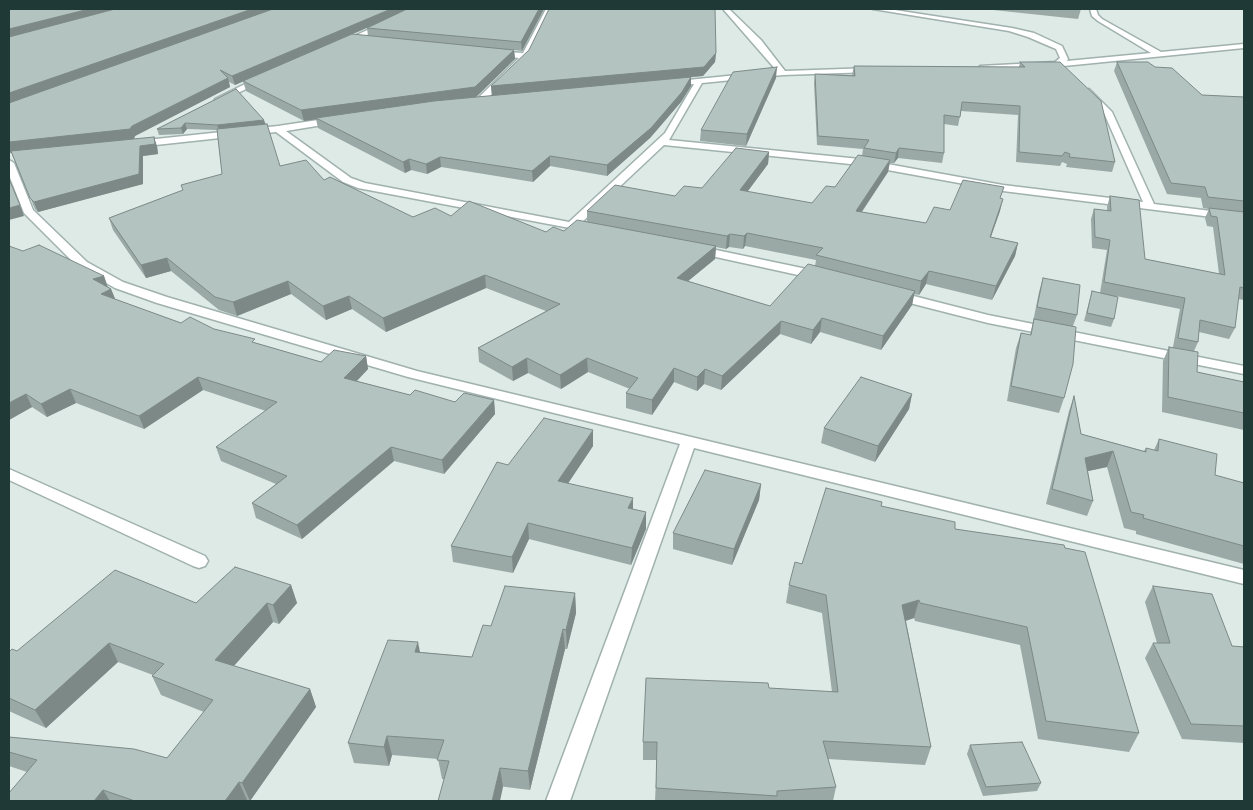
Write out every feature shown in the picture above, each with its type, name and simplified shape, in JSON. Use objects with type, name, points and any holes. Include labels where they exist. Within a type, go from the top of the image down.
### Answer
[{"type":"street","points":[[336,46],[418,9]]},
{"type":"street","points":[[500,99],[476,101],[525,56],[550,9]]},
{"type":"street","points":[[726,9],[758,42],[784,73]]},
{"type":"street","points":[[876,9],[1010,29],[1031,35],[1059,48],[1064,59],[1057,64]]},
{"type":"street","points":[[1093,9],[1095,16],[1100,20],[1159,54]]},
{"type":"street","points":[[353,39],[372,41]]},
{"type":"street","points":[[969,68],[1057,64],[1244,46]]},
{"type":"street","points":[[487,52],[525,56]]},
{"type":"street","points":[[1057,64],[1071,76]]},
{"type":"street","points":[[659,85],[784,73],[886,69]]},
{"type":"street","points":[[208,105],[268,76]]},
{"type":"street","points":[[572,225],[662,142],[675,127],[699,82]]},
{"type":"street","points":[[1085,88],[1108,112],[1150,206]]},
{"type":"street","points":[[156,131],[130,145],[278,129],[347,119]]},
{"type":"street","points":[[278,129],[347,180],[362,186],[602,231]]},
{"type":"street","points":[[662,142],[860,162],[1003,188],[1244,218]]},
{"type":"street","points":[[12,159],[28,211],[83,265],[119,285],[162,300],[413,374],[688,443],[1244,577]]},
{"type":"street","points":[[689,248],[835,280]]},
{"type":"street","points":[[883,292],[988,319],[1244,370]]},
{"type":"street","points":[[558,801],[688,443]]},
{"type":"street","points":[[9,474],[199,561]]},
{"type":"building","points":[[9,9],[89,9],[9,29]]},
{"type":"building","points":[[115,9],[252,9],[9,93],[9,37]]},
{"type":"building","points":[[273,9],[391,9],[232,76],[220,70],[228,78],[132,126],[130,129],[9,142],[9,103]]},
{"type":"building","points":[[407,9],[539,9],[521,42],[367,28]]},
{"type":"building","points":[[549,9],[715,9],[716,53],[704,67],[491,86],[529,50]]},
{"type":"building","points":[[352,34],[514,50],[475,87],[301,110],[243,81]]},
{"type":"building","points":[[1020,62],[1060,62],[1101,101],[1115,162],[1069,157],[1070,154],[1065,152],[1062,156],[1019,152],[1020,106],[962,102],[960,117],[944,115],[944,153],[899,148],[896,153],[864,148],[869,140],[818,136],[815,74],[855,76],[854,66],[1025,67]]},
{"type":"building","points":[[1117,62],[1148,62],[1155,67],[1172,68],[1202,95],[1244,97],[1244,201],[1208,197],[1205,187],[1171,183]]},
{"type":"building","points":[[777,67],[747,134],[701,130],[733,72]]},
{"type":"building","points":[[691,77],[682,92],[651,128],[607,165],[550,156],[532,171],[440,157],[426,164],[409,159],[403,162],[316,118],[434,101]]},
{"type":"building","points":[[236,89],[264,120],[217,125],[185,123],[181,128],[157,129]]},
{"type":"building","points":[[267,124],[280,166],[306,160],[324,180],[330,177],[413,217],[435,208],[451,216],[469,201],[546,232],[553,227],[564,231],[577,220],[716,246],[677,278],[770,306],[808,264],[915,291],[883,336],[822,318],[813,330],[781,321],[722,376],[705,369],[697,377],[674,368],[652,400],[626,393],[638,378],[587,358],[560,375],[527,358],[512,367],[478,348],[560,304],[485,275],[383,318],[349,296],[323,306],[288,281],[233,302],[215,297],[167,258],[141,265],[109,218],[183,190],[181,185],[222,174],[217,129]]},
{"type":"building","points":[[154,137],[155,144],[140,146],[139,174],[34,202],[30,198],[11,151]]},
{"type":"building","points":[[736,148],[769,152],[740,190],[812,203],[826,186],[835,187],[858,155],[890,160],[856,211],[926,223],[934,207],[950,210],[963,180],[1004,187],[1000,198],[1003,199],[990,237],[1018,243],[996,286],[929,271],[921,281],[816,255],[823,248],[747,233],[744,236],[730,234],[727,236],[587,211],[615,185],[675,196],[684,186],[702,188]]},
{"type":"building","points":[[9,179],[20,205],[9,208]]},
{"type":"building","points":[[1110,196],[1139,200],[1145,259],[1225,275],[1217,217],[1211,216],[1209,208],[1244,212],[1244,288],[1240,287],[1235,328],[1200,320],[1198,342],[1178,338],[1185,298],[1104,282],[1110,240],[1095,237],[1094,209],[1111,211]]},
{"type":"building","points":[[39,245],[104,276],[93,279],[111,289],[101,294],[181,323],[190,317],[214,329],[255,339],[252,342],[321,362],[334,350],[366,356],[344,378],[410,395],[415,390],[455,402],[464,393],[494,400],[442,460],[391,447],[297,525],[252,503],[287,476],[216,447],[277,402],[198,377],[139,416],[70,389],[41,404],[26,394],[9,403],[9,246],[23,251]]},
{"type":"building","points":[[1043,278],[1080,285],[1077,315],[1037,307]]},
{"type":"building","points":[[1092,291],[1118,297],[1114,319],[1087,313]]},
{"type":"building","points":[[1034,319],[1076,327],[1073,364],[1064,398],[1011,386],[1021,333],[1031,335]]},
{"type":"building","points":[[1169,347],[1198,352],[1197,372],[1244,382],[1244,413],[1168,397]]},
{"type":"building","points":[[861,377],[912,394],[878,446],[824,428]]},
{"type":"building","points":[[1074,396],[1081,434],[1146,452],[1146,448],[1158,451],[1159,439],[1217,454],[1215,475],[1244,483],[1244,546],[1143,518],[1144,515],[1131,512],[1113,451],[1085,458],[1093,501],[1052,489]]},
{"type":"building","points":[[544,418],[593,430],[558,481],[633,498],[628,508],[646,512],[632,548],[528,523],[512,557],[451,546],[497,462],[508,465]]},
{"type":"building","points":[[705,470],[761,484],[734,549],[673,533]]},
{"type":"building","points":[[826,488],[882,502],[881,506],[955,522],[955,529],[1064,545],[1065,548],[1085,552],[1139,733],[1046,721],[1027,627],[920,603],[919,600],[902,605],[931,747],[823,741],[836,787],[777,791],[777,796],[656,788],[657,742],[643,742],[646,678],[768,683],[769,688],[838,692],[826,595],[789,585],[795,562],[802,564]]},
{"type":"building","points":[[235,567],[291,585],[273,605],[267,603],[215,660],[310,689],[242,783],[239,782],[225,801],[135,801],[103,790],[94,801],[9,801],[9,793],[37,760],[9,752],[9,737],[134,749],[167,758],[213,700],[152,676],[164,664],[109,643],[35,710],[9,698],[9,652],[12,649],[17,651],[115,570],[196,603]]},
{"type":"building","points":[[505,586],[575,593],[566,630],[563,629],[528,771],[500,768],[492,801],[438,801],[449,761],[437,760],[444,740],[387,736],[384,747],[348,743],[388,640],[418,642],[415,652],[472,657],[483,625],[491,626]]},
{"type":"building","points":[[1153,586],[1212,594],[1232,646],[1244,647],[1244,726],[1191,724],[1153,643],[1170,643]]},
{"type":"building","points":[[1022,742],[1041,783],[986,787],[970,745]]}]
